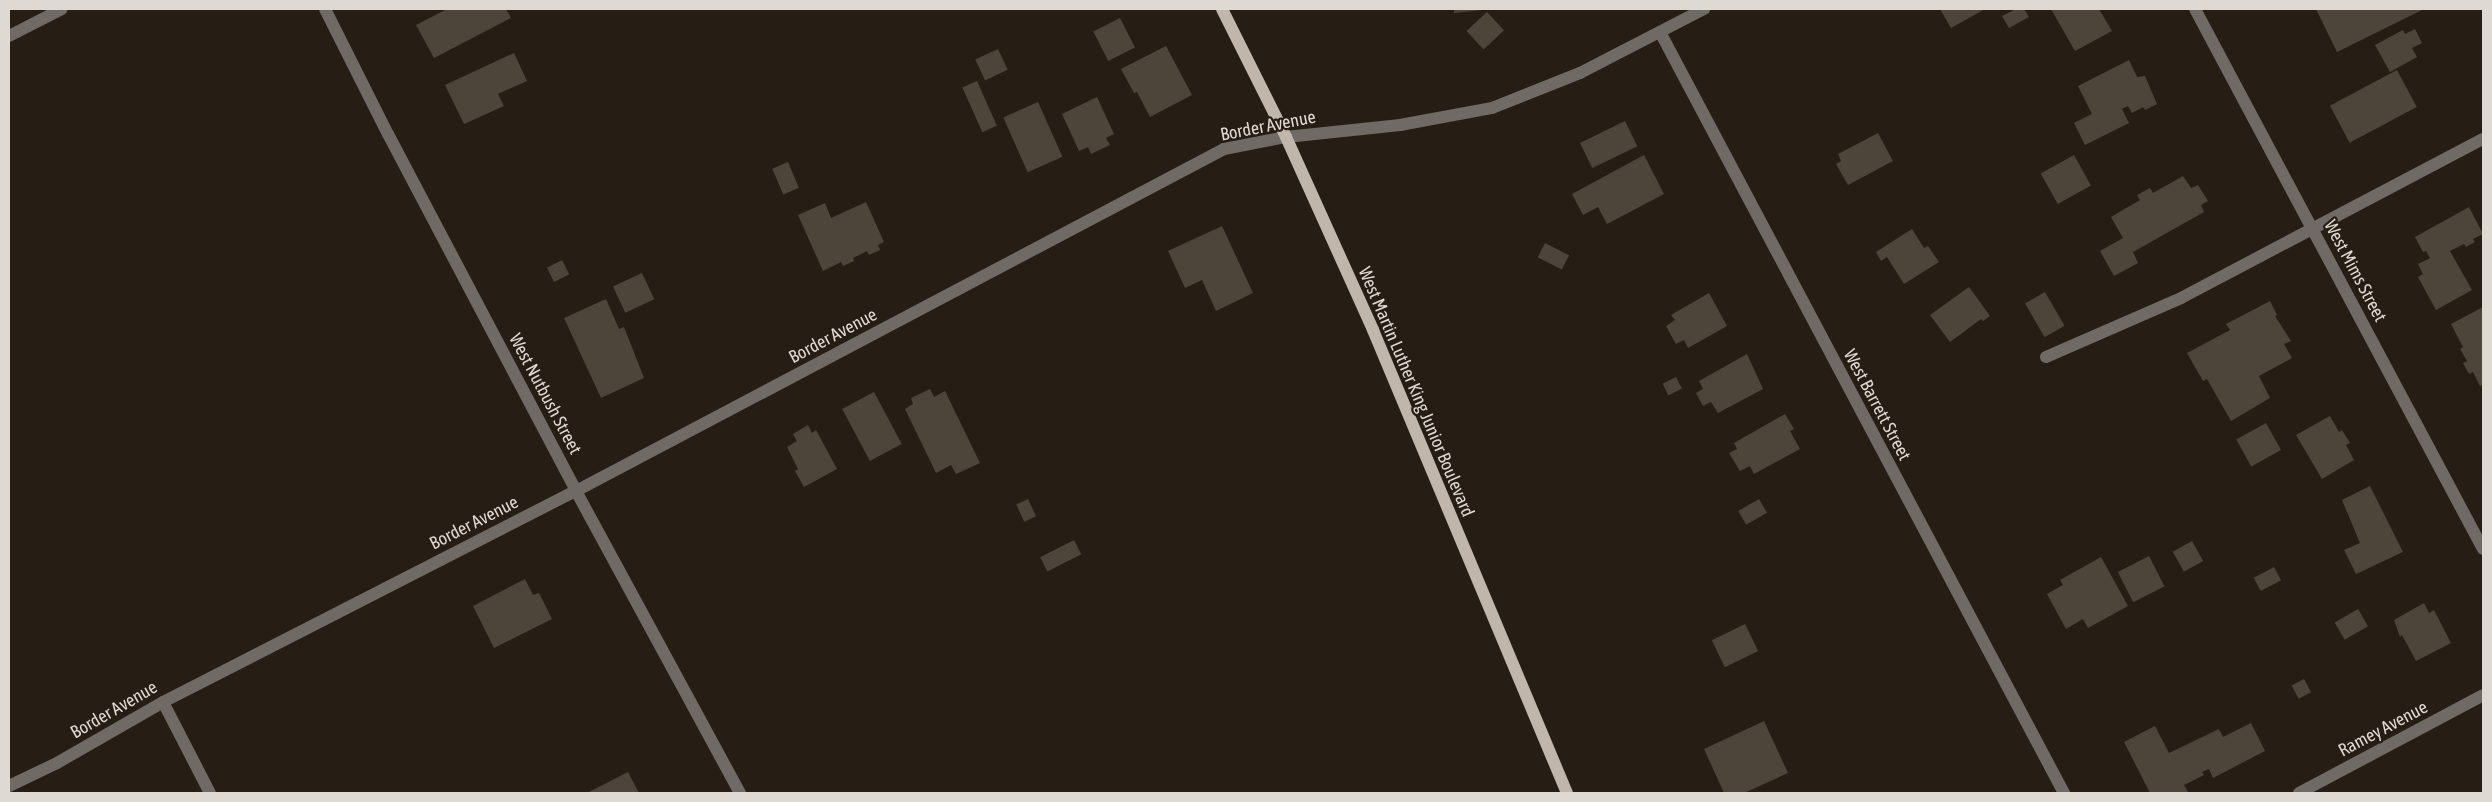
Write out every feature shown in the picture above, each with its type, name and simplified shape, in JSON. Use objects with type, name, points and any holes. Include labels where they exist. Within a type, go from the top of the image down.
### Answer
[{"type":"main road","name":"West Martin Luther King Junior Boulevard","points":[[1222,9],[1286,137],[1373,330],[1567,793]]},
{"type":"street","points":[[9,36],[62,9]]},
{"type":"street","name":"West Nutbush Street","points":[[325,9],[388,134],[576,491],[740,793]]},
{"type":"street","name":"Border Avenue","points":[[9,786],[57,763],[163,702],[576,491],[1224,149],[1286,137],[1400,125],[1492,108],[1580,73],[1704,9]]},
{"type":"street","name":"West Mims Street","points":[[2195,9],[2483,549]]},
{"type":"street","name":"West Barrett Street","points":[[1660,32],[2064,793]]},
{"type":"street","points":[[2046,357],[2181,298],[2483,139]]},
{"type":"street","name":"Ramey Avenue","points":[[2299,793],[2483,695]]},
{"type":"street","points":[[163,702],[210,793]]},
{"type":"building","points":[[447,9],[506,9],[511,18],[434,58],[416,25]]},
{"type":"building","points":[[1454,9],[1482,9],[1482,10],[1454,13]]},
{"type":"building","points":[[1940,9],[1985,9],[1951,28]]},
{"type":"building","points":[[2016,9],[2024,9],[2029,17],[2009,28],[2002,16]]},
{"type":"building","points":[[2051,9],[2099,9],[2112,31],[2075,51]]},
{"type":"building","points":[[2316,9],[2422,9],[2422,10],[2337,52]]},
{"type":"building","points":[[1487,12],[1504,30],[1484,49],[1467,31]]},
{"type":"building","points":[[1120,18],[1135,47],[1108,61],[1093,32]]},
{"type":"building","points":[[2415,29],[2422,43],[2412,48],[2417,57],[2390,72],[2375,45],[2403,30],[2405,34]]},
{"type":"building","points":[[1166,46],[1192,95],[1150,117],[1137,92],[1134,93],[1121,69]]},
{"type":"building","points":[[998,49],[1008,70],[985,80],[975,60]]},
{"type":"building","points":[[514,53],[527,81],[498,94],[504,106],[464,124],[445,85]]},
{"type":"building","points":[[2129,60],[2137,77],[2145,76],[2157,104],[2145,110],[2143,107],[2132,113],[2128,106],[2122,109],[2129,123],[2085,145],[2074,123],[2092,114],[2078,86]]},
{"type":"building","points":[[2397,70],[2417,107],[2350,143],[2330,106]]},
{"type":"building","points":[[977,81],[997,126],[982,132],[962,88]]},
{"type":"building","points":[[1097,97],[1114,134],[1106,138],[1110,145],[1091,154],[1088,147],[1079,151],[1062,114]]},
{"type":"building","points":[[1038,102],[1062,157],[1028,172],[1003,117]]},
{"type":"building","points":[[1625,121],[1637,146],[1592,168],[1580,143]]},
{"type":"building","points":[[1878,133],[1893,161],[1848,185],[1836,164],[1841,161],[1838,154]]},
{"type":"building","points":[[1644,155],[1664,194],[1607,224],[1598,207],[1583,215],[1572,194]]},
{"type":"building","points":[[2074,155],[2091,186],[2058,204],[2041,173]]},
{"type":"building","points":[[788,162],[799,188],[783,194],[772,169]]},
{"type":"building","points":[[2183,176],[2191,188],[2198,185],[2208,201],[2201,205],[2204,212],[2133,252],[2138,263],[2114,276],[2100,251],[2123,238],[2111,217],[2140,200],[2137,195],[2150,188],[2153,193]]},
{"type":"building","points":[[866,202],[884,242],[878,245],[880,250],[869,255],[867,251],[853,258],[854,261],[843,266],[841,262],[823,271],[798,215],[825,203],[831,218]]},
{"type":"building","points":[[2469,207],[2483,234],[2473,239],[2475,242],[2466,247],[2464,244],[2450,251],[2472,290],[2436,310],[2418,277],[2423,274],[2418,264],[2430,258],[2426,251],[2423,252],[2415,237]]},
{"type":"building","points":[[1222,226],[1253,293],[1216,311],[1202,280],[1185,288],[1168,251]]},
{"type":"building","points":[[1912,229],[1924,248],[1928,246],[1939,262],[1904,284],[1887,257],[1881,261],[1876,252]]},
{"type":"building","points":[[1545,243],[1569,255],[1562,270],[1538,257]]},
{"type":"building","points":[[562,260],[569,274],[554,282],[547,268]]},
{"type":"building","points":[[642,273],[654,299],[625,313],[613,287]]},
{"type":"building","points":[[1969,287],[1990,316],[1983,321],[1981,319],[1950,342],[1930,315]]},
{"type":"building","points":[[2045,292],[2064,326],[2045,337],[2025,304]]},
{"type":"building","points":[[1709,293],[1727,326],[1688,348],[1684,340],[1676,344],[1666,326],[1675,320],[1671,315]]},
{"type":"building","points":[[606,299],[619,329],[624,327],[644,378],[601,398],[564,318]]},
{"type":"building","points":[[2270,301],[2277,315],[2275,316],[2291,341],[2284,344],[2292,358],[2259,376],[2270,398],[2231,421],[2207,379],[2203,381],[2187,353],[2230,330],[2226,324]]},
{"type":"building","points":[[2483,307],[2483,385],[2480,386],[2473,372],[2469,374],[2463,363],[2467,361],[2460,349],[2463,347],[2451,324]]},
{"type":"building","points":[[1747,354],[1763,389],[1718,413],[1711,402],[1703,406],[1696,393],[1703,389],[1699,381]]},
{"type":"building","points":[[1676,377],[1682,389],[1669,395],[1663,384]]},
{"type":"building","points":[[930,389],[934,397],[945,391],[980,463],[956,474],[951,465],[936,473],[905,409],[913,404],[911,398]]},
{"type":"building","points":[[874,392],[902,444],[870,461],[842,409]]},
{"type":"building","points":[[1785,414],[1794,429],[1790,431],[1800,449],[1754,474],[1750,466],[1740,471],[1729,453],[1737,449],[1734,443]]},
{"type":"building","points":[[2330,416],[2339,432],[2342,430],[2350,443],[2346,445],[2354,460],[2322,479],[2296,435]]},
{"type":"building","points":[[2266,423],[2281,450],[2251,467],[2236,439]]},
{"type":"building","points":[[808,425],[812,433],[816,430],[837,469],[804,487],[795,471],[798,469],[787,447],[797,441],[793,434]]},
{"type":"building","points":[[2370,486],[2403,552],[2356,574],[2344,550],[2360,543],[2342,500]]},
{"type":"building","points":[[1028,499],[1036,516],[1024,522],[1016,504]]},
{"type":"building","points":[[1759,499],[1767,513],[1746,525],[1738,511]]},
{"type":"building","points":[[1074,540],[1081,554],[1047,572],[1040,557]]},
{"type":"building","points":[[2192,541],[2203,561],[2184,572],[2173,552]]},
{"type":"building","points":[[2149,556],[2164,586],[2133,602],[2118,572]]},
{"type":"building","points":[[2101,557],[2128,606],[2088,628],[2083,619],[2066,629],[2047,594],[2063,585],[2060,580]]},
{"type":"building","points":[[2274,567],[2281,580],[2261,591],[2254,578]]},
{"type":"building","points":[[525,579],[533,595],[539,593],[552,619],[494,648],[473,606]]},
{"type":"building","points":[[2424,603],[2429,613],[2434,610],[2451,643],[2416,661],[2402,635],[2400,637],[2394,620]]},
{"type":"building","points":[[2358,609],[2368,626],[2345,640],[2335,623]]},
{"type":"building","points":[[1745,624],[1758,651],[1725,667],[1712,640]]},
{"type":"building","points":[[2304,679],[2311,692],[2299,699],[2292,686]]},
{"type":"building","points":[[1764,721],[1788,773],[1744,793],[1724,793],[1704,749]]},
{"type":"building","points":[[2251,723],[2265,751],[2213,778],[2209,769],[2202,772],[2204,775],[2184,785],[2188,792],[2186,793],[2150,793],[2124,742],[2155,726],[2169,753],[2219,729],[2223,737]]},
{"type":"building","points":[[628,772],[639,793],[587,793]]}]
